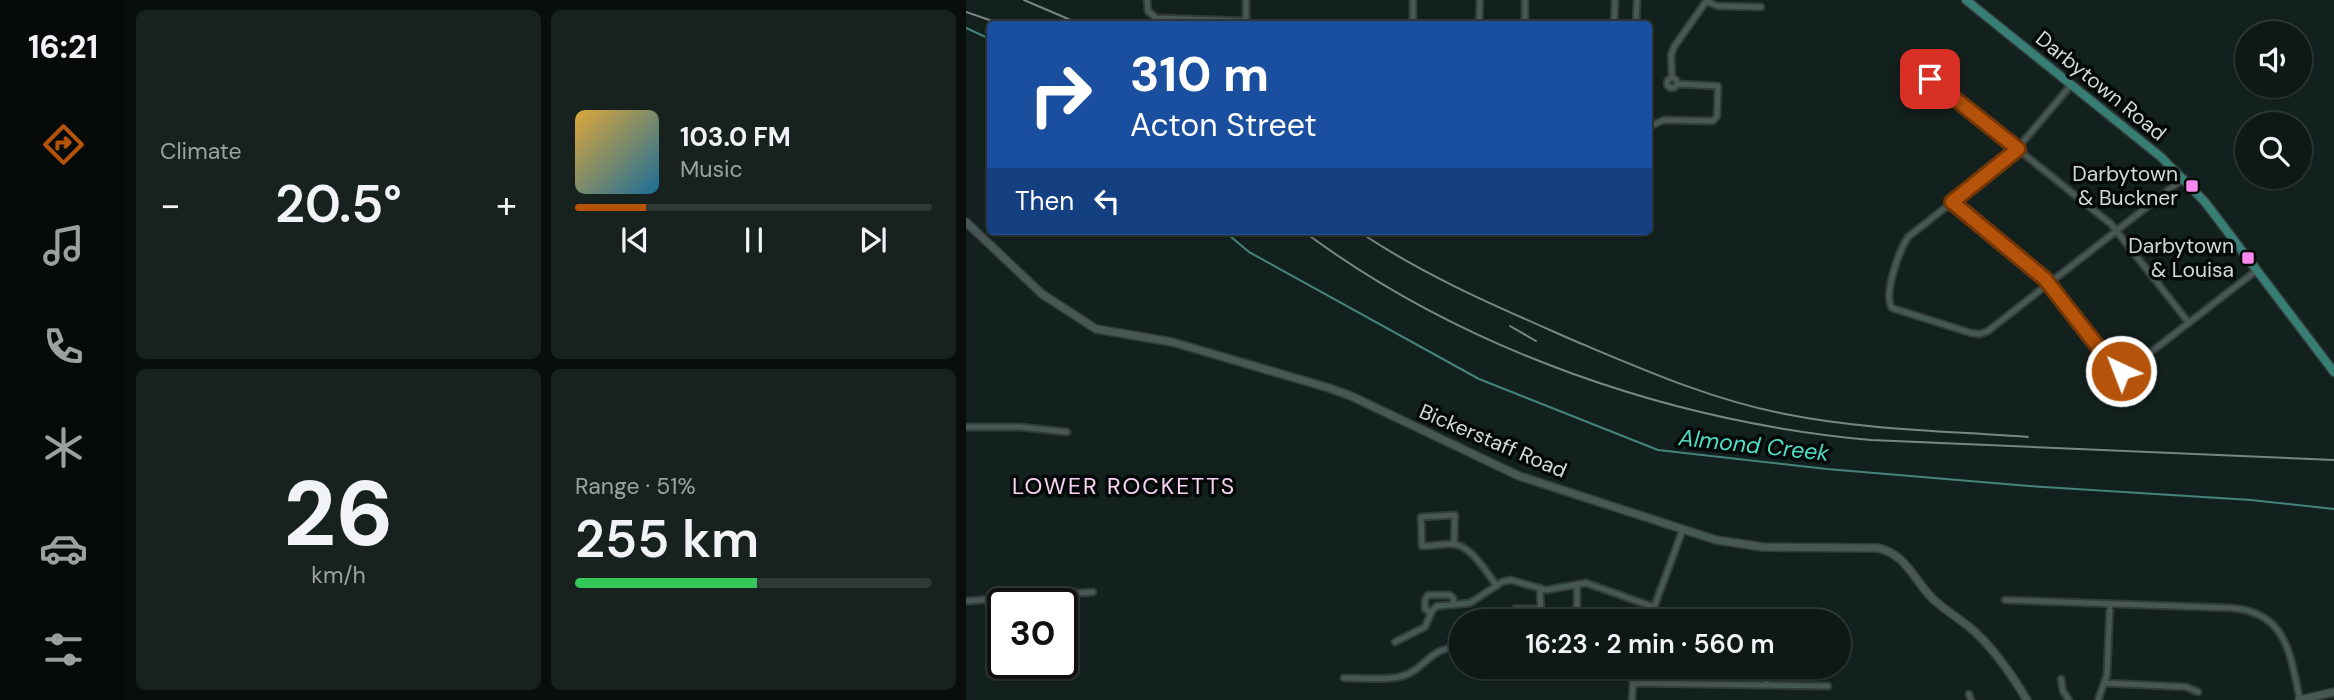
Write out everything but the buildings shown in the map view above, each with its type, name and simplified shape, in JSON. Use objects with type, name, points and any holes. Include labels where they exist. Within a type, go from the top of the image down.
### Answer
[{"type":"main road","name":"Darbytown Road","points":[[1966,0],[2184,178],[2205,201],[2334,372]]},
{"type":"street","points":[[1147,0],[1150,15],[1156,18],[1214,21]]},
{"type":"street","points":[[1246,0],[1246,21]]},
{"type":"street","points":[[1413,0],[1413,21]]},
{"type":"street","points":[[1479,21],[1480,0]]},
{"type":"street","points":[[1525,0],[1525,21]]},
{"type":"street","points":[[1614,21],[1615,0]]},
{"type":"street","points":[[1636,21],[1637,0]]},
{"type":"street","points":[[1652,125],[1664,120],[1713,121],[1717,116],[1718,86],[1677,84],[1674,88],[1668,86],[1667,81],[1672,77],[1671,55],[1674,47],[1707,0],[1717,6],[1761,7]]},
{"type":"street","points":[[1930,79],[2117,231],[2189,323]]},
{"type":"street","points":[[2071,85],[2018,149],[1905,242],[1896,266],[1889,302],[1897,312],[1971,333],[1988,331],[2184,178]]},
{"type":"street","points":[[1952,202],[2048,283],[2113,366],[2121,371],[2133,366],[2258,270]]},
{"type":"street","name":"Bickerstaff Road","points":[[966,222],[1042,294],[1096,328],[1117,334],[1163,339],[1329,388],[1519,476],[1716,540],[1741,545],[1878,548],[1891,552],[1905,564],[1934,600],[1986,643],[2027,700]]},
{"type":"street","points":[[966,427],[1067,432]]},
{"type":"street","points":[[1454,543],[1454,516],[1421,517],[1422,546],[1454,543],[1470,552],[1497,586]]},
{"type":"street","points":[[1395,642],[1425,627],[1437,606],[1454,606],[1475,601],[1508,580],[1516,579],[1540,589],[1591,584],[1654,607],[1683,529]]},
{"type":"street","points":[[1577,584],[1577,609]]},
{"type":"street","points":[[1540,589],[1541,609]]},
{"type":"street","points":[[966,601],[1093,592]]},
{"type":"street","points":[[1431,613],[1425,609],[1428,595],[1450,595],[1454,606]]},
{"type":"street","points":[[2005,600],[2232,608],[2260,614],[2275,625],[2283,636],[2290,653],[2300,700],[2334,692]]},
{"type":"street","points":[[2098,700],[2105,684],[2110,604]]},
{"type":"street","points":[[1344,678],[1399,677],[1416,669],[1436,652],[1449,648]]},
{"type":"street","points":[[1632,700],[1633,679]]},
{"type":"street","points":[[1766,679],[1766,685]]},
{"type":"street","points":[[2061,679],[2063,691],[2069,700]]},
{"type":"street","points":[[1633,683],[1828,686]]},
{"type":"street","points":[[2105,684],[2186,687],[2197,692]]},
{"type":"waterway","name":"Almond Creek","points":[[966,28],[987,38]]},
{"type":"waterway","name":"Almond Creek","points":[[1229,235],[1249,252],[1479,379],[1658,450],[1827,469],[2029,486],[2251,500],[2334,509]]},
{"type":"railway","points":[[1024,0],[1073,21]]},
{"type":"railway","points":[[966,12],[992,21]]},
{"type":"railway","points":[[1309,235],[1365,274],[1432,312],[1501,345],[1573,374],[1646,398],[1721,417],[1796,431],[1871,440],[2334,460]]},
{"type":"railway","points":[[1364,235],[1410,263],[1491,304],[1653,373],[1731,401],[1845,424],[2028,437]]},
{"type":"railway","points":[[1510,326],[1536,341]]},
{"type":"place","name":"Darbytown & Buckner","points":[[2192,186]]},
{"type":"place","name":"Darbytown & Louisa","points":[[2248,258]]},
{"type":"district","name":"LOWER ROCKETTS","points":[[1124,486]]},
{"type":"route","points":[[1930,79],[2018,149],[1952,202],[2045,279],[2113,366],[2121,371]]}]
